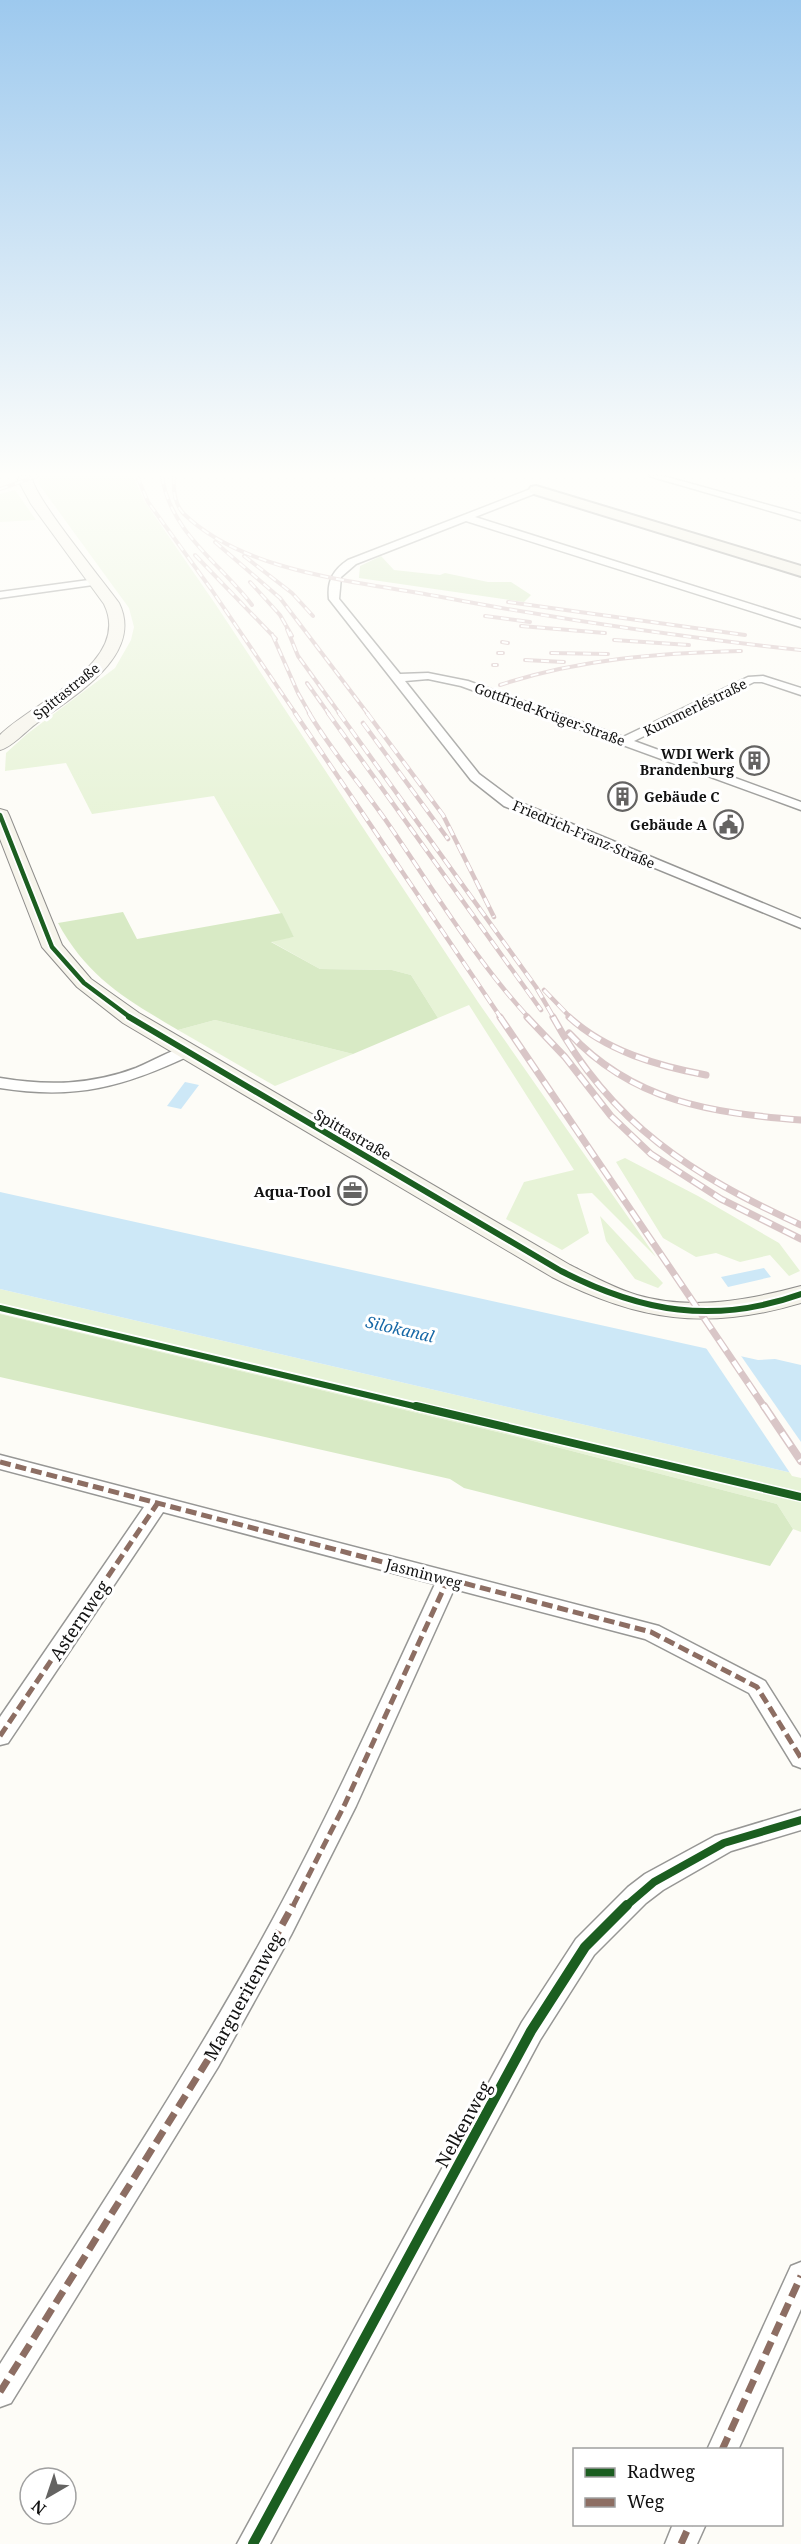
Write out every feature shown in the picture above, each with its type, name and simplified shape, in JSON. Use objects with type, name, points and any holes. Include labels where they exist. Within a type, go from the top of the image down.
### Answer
[{"type":"street","name":"Spittastraße","points":[[0,745],[12,733],[88,677],[105,659],[116,638],[116,613],[104,595]]},
{"type":"street","name":"Friedrich-Franz-Straße","points":[[334,595],[338,606],[474,777],[509,803],[801,924]]},
{"type":"street","points":[[709,595],[801,624]]},
{"type":"street","name":"Gottfried-Krüger-Straße","points":[[396,678],[428,676],[453,680],[801,806]]},
{"type":"street","name":"Kummerléstraße","points":[[625,741],[752,679],[763,679],[801,692]]},
{"type":"street","name":"Spittastraße","points":[[0,815],[39,920],[60,959],[99,996],[187,1051],[561,1271],[621,1299],[668,1311],[692,1312],[764,1304],[801,1294]]},
{"type":"street","points":[[0,1083],[47,1089],[79,1088],[109,1083],[137,1074],[187,1051]]},
{"type":"street","name":"Jasminweg","points":[[0,1462],[651,1632],[758,1687],[801,1758]]},
{"type":"street","name":"Asternweg","points":[[0,1736],[157,1504]]},
{"type":"street","name":"Margueritenweg","points":[[0,2392],[209,2058],[282,1927],[344,1806],[448,1580]]},
{"type":"street","name":"Nelkenweg","points":[[253,2544],[531,2031],[585,1947],[637,1895],[654,1882],[724,1844],[801,1820]]},
{"type":"street","points":[[723,2448],[801,2276]]},
{"type":"street","points":[[681,2544],[689,2526]]},
{"type":"green space","points":[[119,595],[209,595],[478,1002],[656,1257],[592,1193],[577,1194],[589,1233],[562,1250],[506,1219],[524,1182],[574,1170],[469,1005],[438,1018],[411,975],[392,970],[320,969],[270,941],[294,937],[214,796],[92,814],[66,763],[5,771],[6,753],[27,734],[115,668],[131,640],[134,627],[129,608]]},
{"type":"green space","points":[[474,595],[531,595],[524,602]]},
{"type":"green space","points":[[123,912],[137,939],[282,913],[294,937],[271,942],[320,969],[392,970],[411,975],[438,1018],[353,1054],[215,1020],[178,1030],[125,997],[95,973],[82,959],[58,923]]},
{"type":"green space","points":[[215,1020],[353,1054],[275,1086],[178,1030]]},
{"type":"green space","points":[[625,1158],[698,1196],[779,1243],[800,1271],[789,1276],[770,1255],[740,1262],[716,1253],[696,1257],[663,1238],[616,1162]]},
{"type":"green space","points":[[600,1216],[663,1283],[658,1288],[635,1279],[606,1241]]},
{"type":"green space","points":[[0,1289],[801,1475],[801,1532],[793,1529],[777,1504],[514,1436],[0,1314]]},
{"type":"green space","points":[[0,1314],[514,1436],[777,1504],[793,1529],[770,1566],[464,1488],[450,1479],[0,1377]]},
{"type":"water","points":[[185,1082],[199,1085],[181,1109],[167,1106]]},
{"type":"water","name":"Silokanal","points":[[0,1192],[758,1360],[775,1359],[801,1365],[801,1475],[0,1289]]},
{"type":"water","points":[[764,1268],[771,1277],[728,1287],[721,1277]]},
{"type":"pier","points":[[704,1345],[739,1353],[801,1442],[801,1478],[792,1476]]},
{"type":"railway","points":[[215,595],[296,714]]},
{"type":"railway","points":[[233,595],[273,636]]},
{"type":"railway","points":[[243,595],[252,605]]},
{"type":"railway","points":[[262,595],[280,615],[292,636]]},
{"type":"railway","points":[[276,595],[368,714]]},
{"type":"railway","points":[[294,595],[313,616]]},
{"type":"railway","points":[[427,595],[572,620],[801,650]]},
{"type":"railway","points":[[508,602],[745,635]]},
{"type":"railway","points":[[485,616],[530,622]]},
{"type":"railway","points":[[521,626],[605,633]]},
{"type":"railway","points":[[287,629],[298,656],[340,714]]},
{"type":"railway","points":[[273,636],[276,639]]},
{"type":"railway","points":[[273,636],[298,693],[310,714]]},
{"type":"railway","points":[[614,640],[689,645]]},
{"type":"railway","points":[[502,642],[508,643]]},
{"type":"railway","points":[[500,685],[589,663],[650,656],[741,651]]},
{"type":"railway","points":[[498,653],[503,653]]},
{"type":"railway","points":[[551,653],[608,654]]},
{"type":"railway","points":[[525,660],[564,662]]},
{"type":"railway","points":[[307,683],[329,714]]},
{"type":"railway","points":[[295,713],[501,1018]]},
{"type":"railway","points":[[309,713],[473,949],[529,1018]]},
{"type":"railway","points":[[328,713],[541,1010]]},
{"type":"railway","points":[[339,713],[536,987],[554,1018]]},
{"type":"railway","points":[[367,713],[443,815],[494,917]]},
{"type":"railway","points":[[363,723],[448,839]]},
{"type":"railway","points":[[544,990],[571,1018]]},
{"type":"railway","points":[[500,1017],[765,1408]]},
{"type":"railway","points":[[527,1017],[565,1057],[611,1116],[651,1154],[721,1199],[801,1239]]},
{"type":"railway","points":[[553,1017],[576,1055],[601,1088],[658,1143],[725,1187],[801,1225]]},
{"type":"railway","points":[[569,1017],[599,1039],[616,1048],[651,1062],[706,1075]]},
{"type":"railway","points":[[569,1033],[594,1056],[620,1075],[676,1100],[736,1113],[801,1120]]},
{"type":"railway","points":[[764,1406],[801,1461]]},
{"type":"marked path","points":[[0,1462],[651,1632],[757,1687],[801,1758]]},
{"type":"marked path","points":[[0,1736],[157,1504]]},
{"type":"marked path","points":[[0,2392],[209,2058],[282,1927],[344,1806],[448,1579]]},
{"type":"marked path","points":[[723,2448],[801,2276]]},
{"type":"marked path","points":[[681,2544],[689,2526]]},
{"type":"cycle path","points":[[0,815],[52,947],[84,983],[131,1018],[561,1271],[607,1293],[649,1306],[693,1311],[743,1307],[801,1294]]},
{"type":"cycle path","points":[[0,1308],[801,1497]]},
{"type":"cycle path","points":[[253,2544],[531,2031],[585,1947],[637,1895],[654,1882],[724,1843],[801,1820]]},
{"type":"place","name":"WDI Werk Brandenburg","points":[[755,761]]},
{"type":"place","name":"Gebäude C","points":[[623,796]]},
{"type":"place","name":"Gebäude A","points":[[728,824]]},
{"type":"place","name":"Aqua-Tool","points":[[352,1191]]}]
